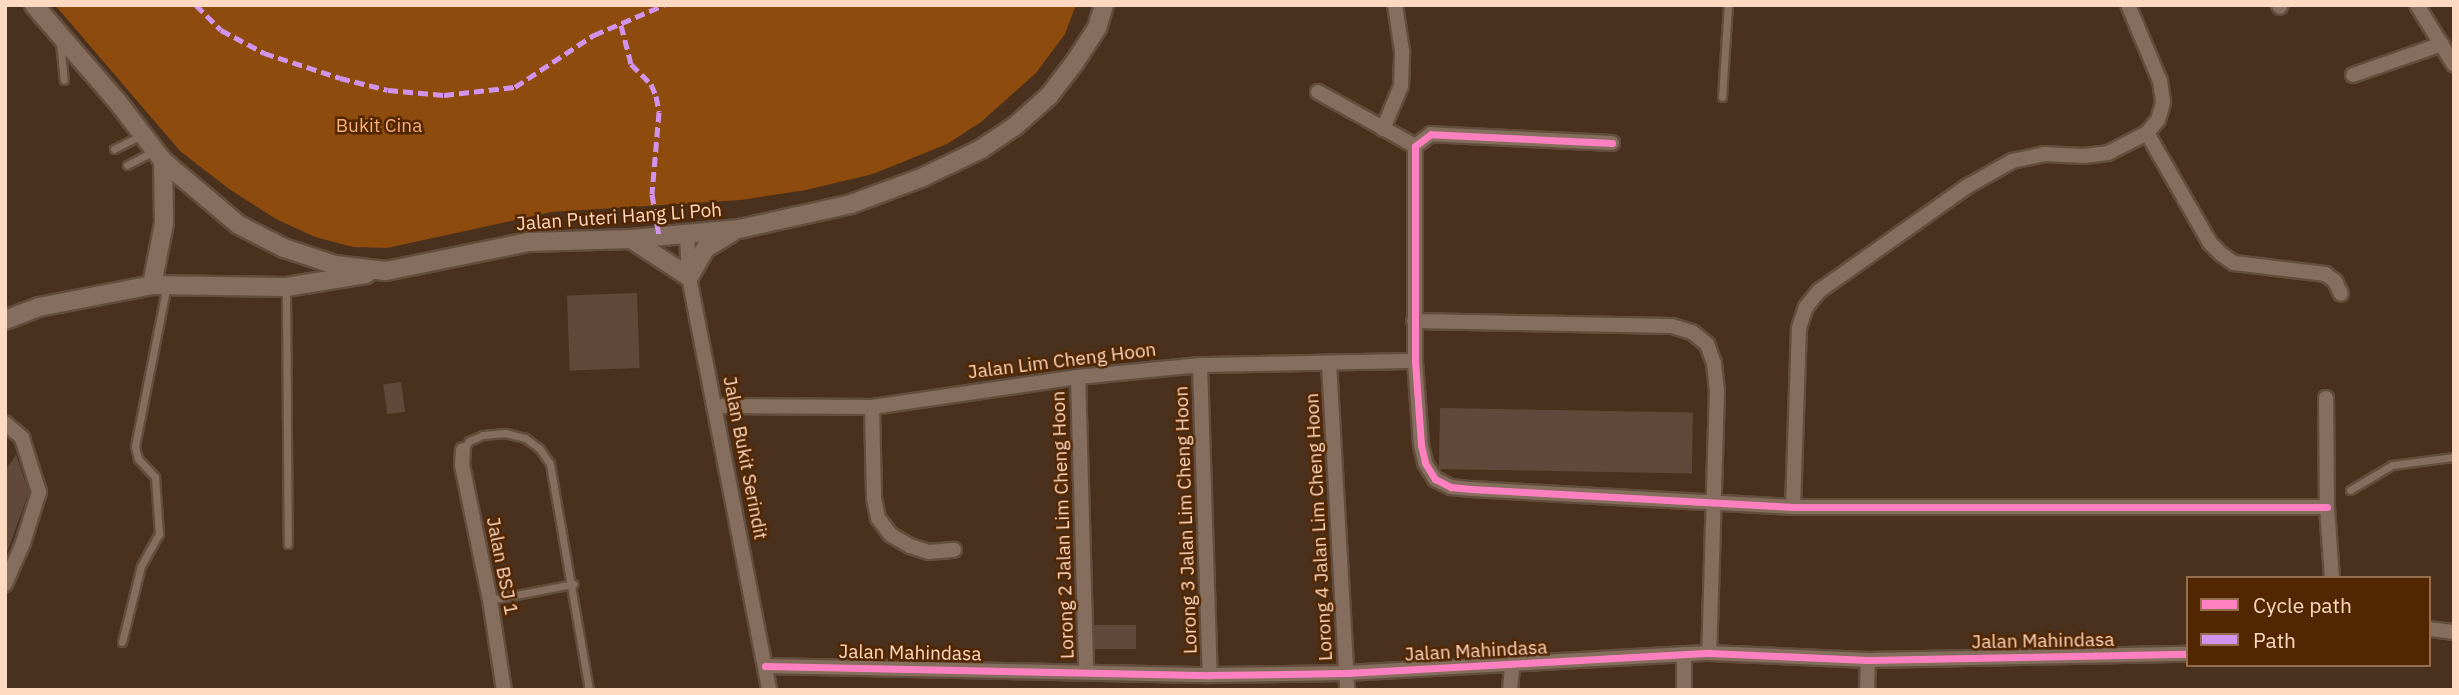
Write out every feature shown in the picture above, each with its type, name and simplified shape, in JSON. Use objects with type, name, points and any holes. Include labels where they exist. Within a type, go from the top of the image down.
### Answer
[{"type":"street","name":"Jalan Puteri Hang Li Poh","points":[[34,5],[159,156],[239,225],[284,248],[335,265],[386,271],[529,242],[631,239],[739,229],[851,204],[921,178],[981,149],[1014,127],[1049,96],[1097,28],[1104,5]]},
{"type":"street","points":[[1383,128],[1401,86],[1402,51],[1395,5]]},
{"type":"street","points":[[1793,507],[1799,328],[1806,307],[1819,291],[1968,186],[2012,161],[2043,154],[2084,156],[2108,153],[2147,133],[2158,120],[2163,102],[2160,81],[2129,5]]},
{"type":"street","points":[[2417,5],[2454,65]]},
{"type":"street","points":[[2353,75],[2442,44]]},
{"type":"street","points":[[1318,92],[1415,146]]},
{"type":"street","points":[[2147,133],[2210,243],[2221,254],[2234,263],[2325,274],[2336,281],[2341,294]]},
{"type":"street","points":[[1415,146],[1431,134],[1612,143]]},
{"type":"street","points":[[1415,146],[1415,361],[1425,463],[1435,479],[1451,487],[1793,507],[2327,507]]},
{"type":"street","points":[[159,156],[164,223],[160,285]]},
{"type":"street","points":[[631,239],[689,277],[706,248],[739,229]]},
{"type":"street","name":"Jalan Bukit Serindit","points":[[687,234],[689,277],[769,690]]},
{"type":"street","points":[[5,320],[39,307],[160,285],[286,287],[386,271]]},
{"type":"street","points":[[1415,321],[1672,326],[1692,332],[1707,344],[1714,363],[1715,503],[1709,653]]},
{"type":"street","name":"Jalan Lim Cheng Hoon","points":[[716,406],[872,407],[1078,377],[1200,365],[1415,361]]},
{"type":"street","name":"Lorong 4 Jalan Lim Cheng Hoon","points":[[1329,363],[1347,690]]},
{"type":"street","name":"Lorong 3 Jalan Lim Cheng Hoon","points":[[1200,365],[1210,675]]},
{"type":"street","name":"Lorong 2 Jalan Lim Cheng Hoon","points":[[1078,377],[1086,672]]},
{"type":"street","points":[[2326,398],[2327,507],[2332,576]]},
{"type":"street","points":[[872,407],[874,498],[878,518],[891,535],[910,546],[929,552],[954,550]]},
{"type":"street","points":[[5,423],[22,438],[39,492],[23,543],[5,584]]},
{"type":"street","name":"Jalan BSJ 1","points":[[463,450],[462,465],[490,600],[504,690]]},
{"type":"street","points":[[2431,629],[2454,632]]},
{"type":"street","name":"Jalan Mahindasa","points":[[765,666],[1210,675],[1346,673],[1709,653],[1868,660],[2186,654]]},
{"type":"street","points":[[1684,654],[1684,690]]},
{"type":"street","points":[[1867,690],[1868,660]]},
{"type":"street","points":[[1510,690],[1512,665]]},
{"type":"lane","points":[[1722,97],[1728,5]]},
{"type":"lane","points":[[59,32],[64,80]]},
{"type":"lane","points":[[114,149],[142,134]]},
{"type":"lane","points":[[127,165],[159,156]]},
{"type":"lane","points":[[122,642],[141,566],[159,534],[155,477],[138,459],[135,446],[160,285]]},
{"type":"lane","points":[[286,287],[288,544]]},
{"type":"lane","points":[[463,450],[469,441],[482,435],[505,433],[525,438],[539,448],[550,464],[573,584],[589,690]]},
{"type":"lane","points":[[2350,490],[2392,465],[2454,457]]},
{"type":"lane","points":[[490,600],[573,584]]},
{"type":"green space","name":"Bukit Cina","points":[[55,5],[1076,5],[1065,34],[1036,73],[981,122],[947,144],[873,174],[806,190],[741,200],[552,212],[387,248],[353,247],[315,237],[276,219],[229,189],[180,151]]},
{"type":"building","points":[[637,293],[640,368],[570,370],[567,295]]},
{"type":"building","points":[[401,382],[405,412],[387,414],[383,385]]},
{"type":"building","points":[[1440,408],[1693,412],[1692,473],[1439,469]]},
{"type":"building","points":[[16,455],[29,492],[6,555],[5,471]]},
{"type":"building","points":[[1094,625],[1136,625],[1136,649],[1094,649]]},
{"type":"marked path","points":[[196,5],[221,30],[264,53],[340,78],[388,90],[444,95],[515,87],[594,35],[664,5]]},
{"type":"marked path","points":[[621,25],[631,64],[651,84],[659,112],[652,194],[659,236]]},
{"type":"cycle path","points":[[1612,143],[1431,134],[1415,146],[1415,361],[1421,445],[1425,463],[1435,479],[1451,487],[1471,489],[1793,507],[2327,507]]},
{"type":"cycle path","points":[[765,666],[1210,675],[1346,673],[1709,653],[1868,660],[2186,654]]}]
